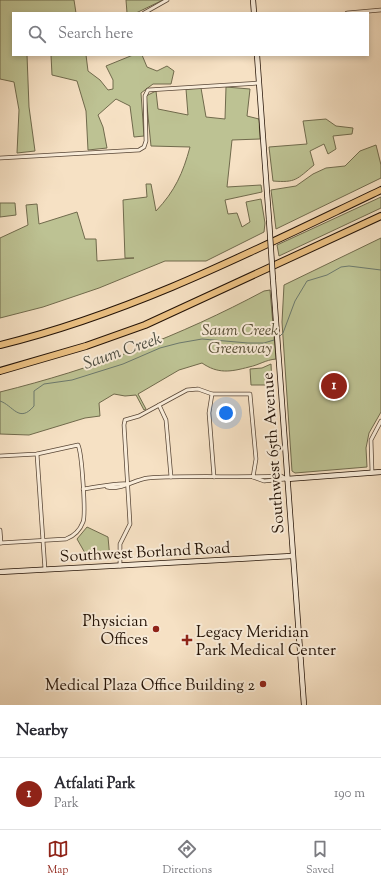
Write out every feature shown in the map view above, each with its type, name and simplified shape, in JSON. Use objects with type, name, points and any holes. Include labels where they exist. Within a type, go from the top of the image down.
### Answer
[{"type":"highway","points":[[0,344],[57,330],[144,300],[205,274],[381,190]]},
{"type":"highway","points":[[0,371],[86,346],[145,325],[381,216]]},
{"type":"main road","points":[[253,0],[254,12]]},
{"type":"main road","name":"Southwest 65th Avenue","points":[[257,56],[292,556],[304,705]]},
{"type":"main road","points":[[287,479],[381,472]]},
{"type":"main road","name":"Southwest Borland Road","points":[[0,572],[120,567],[292,556]]},
{"type":"street","points":[[146,12],[167,0]]},
{"type":"street","points":[[358,12],[381,10]]},
{"type":"street","points":[[0,158],[139,150],[144,147],[146,141],[145,96],[148,90],[259,83]]},
{"type":"street","points":[[120,567],[120,544],[130,524],[125,420],[139,416],[188,390],[198,389],[212,394],[250,394],[256,459],[253,477]]},
{"type":"street","points":[[212,394],[209,414],[214,477]]},
{"type":"street","points":[[159,405],[166,420],[171,477]]},
{"type":"street","points":[[372,472],[371,440],[381,420]]},
{"type":"street","points":[[377,426],[381,429]]},
{"type":"street","points":[[0,456],[37,454],[78,445],[85,514],[81,527],[74,535],[66,539],[0,543],[0,530]]},
{"type":"street","points":[[37,454],[45,570]]},
{"type":"street","points":[[83,489],[107,487],[122,483],[128,484],[144,479],[171,477],[281,476],[287,479]]},
{"type":"green space","points":[[0,0],[74,0],[76,12],[12,12],[12,56],[27,56],[29,107],[35,151],[17,153],[19,110],[14,82],[0,79]]},
{"type":"green space","points":[[126,0],[163,0],[138,12],[127,12]]},
{"type":"green space","points":[[51,56],[86,56],[88,71],[100,80],[108,90],[113,89],[113,80],[106,66],[131,56],[142,56],[147,67],[157,71],[167,66],[174,71],[171,84],[153,84],[141,93],[144,136],[134,137],[130,106],[116,99],[98,115],[103,127],[107,148],[88,150],[86,111],[77,81],[52,75]]},
{"type":"green space","points":[[226,87],[250,89],[247,116],[259,119],[260,139],[232,140],[227,187],[261,185],[262,192],[225,200],[228,214],[237,213],[242,227],[250,222],[246,202],[261,199],[265,223],[264,232],[206,261],[165,261],[99,288],[43,307],[0,318],[0,238],[28,225],[26,205],[37,204],[39,224],[77,212],[85,239],[96,239],[97,261],[134,258],[125,258],[123,200],[147,197],[146,184],[151,184],[156,211],[163,204],[178,181],[190,147],[151,146],[146,96],[156,91],[158,109],[188,115],[186,89],[201,88],[206,117],[225,119]]},
{"type":"green space","points":[[326,119],[336,126],[353,128],[352,134],[333,136],[336,149],[328,154],[324,144],[310,151],[314,165],[300,177],[292,181],[273,181],[269,147],[307,144],[303,121]]},
{"type":"green space","points":[[376,145],[381,165],[381,178],[276,229],[271,190],[296,186],[313,174],[326,168],[345,166],[360,151]]},
{"type":"green space","points":[[381,197],[381,208],[279,256],[277,245]]},
{"type":"green space","points":[[0,203],[15,203],[16,215],[0,217]]},
{"type":"green space","points":[[381,238],[381,412],[369,433],[366,448],[367,467],[295,473],[292,471],[282,322],[284,285]]},
{"type":"green space","name":"Saum Creek Greenway","points":[[270,290],[276,359],[230,371],[213,369],[202,363],[179,370],[138,394],[146,409],[144,410],[136,395],[125,396],[114,394],[99,403],[100,416],[85,418],[29,435],[0,434],[0,392],[69,373],[135,350],[200,323],[264,291]]},
{"type":"green space","points":[[271,364],[272,385],[251,385],[250,369],[262,368]]},
{"type":"green space","points":[[87,527],[108,537],[110,559],[89,560],[77,539]]},
{"type":"waterway","name":"Saum Creek","points":[[280,336],[283,333],[295,301],[307,281],[327,275],[341,267],[349,266],[381,270]]},
{"type":"waterway","name":"Saum Creek","points":[[0,401],[16,412],[24,413],[29,411],[34,406],[34,391],[44,384],[72,380],[123,364],[160,348],[179,343],[202,339],[248,343],[264,343],[274,340]]},
{"type":"place","name":"Atfalati Park","points":[[334,386]]},
{"type":"place","name":"Physician Offices","points":[[156,629]]},
{"type":"place","name":"Legacy Meridian Park Medical Center","points":[[187,640]]},
{"type":"place","name":"Medical Plaza Office Building 2","points":[[263,684]]}]
